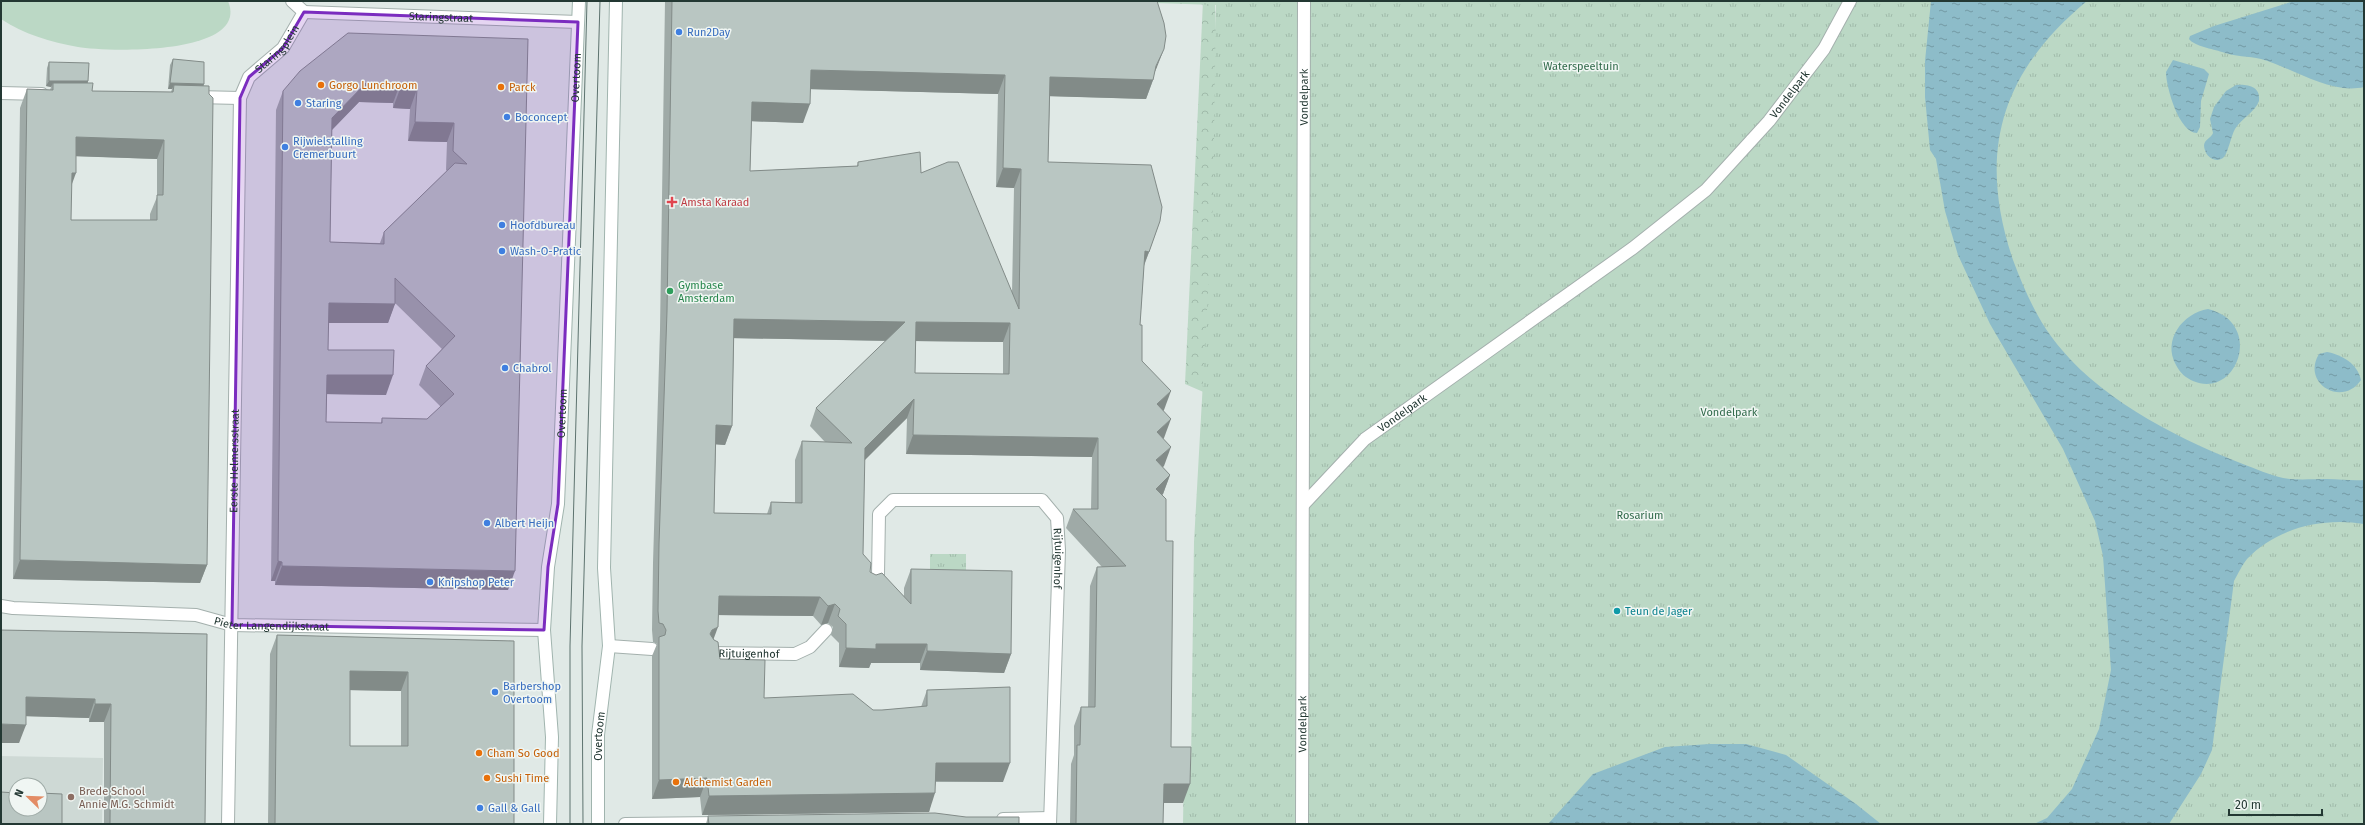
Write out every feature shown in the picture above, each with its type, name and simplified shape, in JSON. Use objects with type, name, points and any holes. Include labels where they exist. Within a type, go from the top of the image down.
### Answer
[{"type":"street","name":"Staringplein","points":[[240,98],[249,77],[283,48],[304,12],[292,1]]},
{"type":"street","name":"Overtoom","points":[[550,824],[552,737],[544,630],[548,567],[558,504],[579,1]]},
{"type":"street","name":"Overtoom","points":[[598,824],[598,735],[608,646],[604,568],[616,1]]},
{"type":"street","name":"Vondelpark","points":[[1302,824],[1304,1]]},
{"type":"street","name":"Vondelpark","points":[[1302,505],[1365,439],[1633,248],[1706,190],[1769,121],[1824,49],[1850,1]]},
{"type":"street","name":"Staringstraat","points":[[304,12],[578,22]]},
{"type":"street","points":[[1,93],[51,94]]},
{"type":"street","points":[[187,97],[240,98]]},
{"type":"street","name":"Eerste Helmersstraat","points":[[228,824],[240,98]]},
{"type":"street","name":"Rijtuigenhof","points":[[870,587],[878,575],[879,514],[892,500],[1042,500],[1057,518],[1059,550],[1050,821]]},
{"type":"street","name":"Pieter Langendijkstraat","points":[[1,606],[12,608],[196,614],[232,625],[544,630]]},
{"type":"street","name":"Rijtuigenhof","points":[[711,653],[795,654],[810,647],[826,630]]},
{"type":"street","points":[[608,646],[652,649]]},
{"type":"street","points":[[994,819],[1050,821]]},
{"type":"street","points":[[625,824],[730,823]]},
{"type":"highlighted area","points":[[304,12],[578,22],[558,504],[548,567],[544,630],[232,625],[240,98],[249,77],[283,48]]},
{"type":"shaded area","name":"Brede School Annie M.G. Schmidt","points":[[1,756],[103,758],[102,824],[1,824]]},
{"type":"green space","points":[[1,1],[228,1],[229,19],[218,32],[198,41],[144,49],[93,49],[58,43],[19,29],[1,19]]},
{"type":"green space","name":"Vondelpark","points":[[1094,1],[2364,1],[2364,824],[1183,824],[1184,764],[1191,764],[1194,542],[1213,203],[1216,5]]},
{"type":"green space","points":[[1203,1],[1215,3],[1218,86],[1208,394],[1185,384]]},
{"type":"green space","points":[[930,554],[966,554],[966,571],[930,571]]},
{"type":"water","points":[[1931,1],[2087,1],[2057,28],[2034,57],[2016,86],[2004,117],[1998,150],[1997,185],[2002,221],[2013,260],[2033,307],[2046,329],[2062,350],[2080,369],[2124,404],[2173,433],[2224,456],[2274,476],[2285,478],[2364,480],[2364,524],[2332,522],[2301,527],[2286,532],[2259,548],[2247,559],[2234,581],[2212,750],[2201,774],[2169,824],[2034,824],[2047,818],[2072,789],[2099,729],[2111,670],[2103,556],[2095,521],[2063,449],[1990,324],[1958,255],[1945,211],[1936,159],[1930,150],[1925,97],[1925,61]]},
{"type":"water","points":[[2294,1],[2364,1],[2364,87],[2338,87],[2325,84],[2261,59],[2227,54],[2199,45],[2189,39],[2190,36],[2214,26]]},
{"type":"water","points":[[2173,60],[2204,69],[2209,74],[2201,101],[2200,127],[2197,133],[2190,131],[2179,118],[2171,98],[2166,72]]},
{"type":"water","points":[[2236,85],[2245,85],[2256,89],[2259,96],[2259,101],[2255,108],[2235,129],[2225,156],[2220,160],[2216,160],[2210,158],[2204,149],[2206,141],[2213,133],[2210,119],[2214,107],[2226,91]]},
{"type":"water","points":[[2208,309],[2226,317],[2236,329],[2240,343],[2238,357],[2232,370],[2222,380],[2209,384],[2193,381],[2186,377],[2181,373],[2172,356],[2173,337],[2177,329],[2190,316]]},
{"type":"water","points":[[2327,352],[2338,355],[2352,364],[2356,369],[2361,380],[2353,388],[2344,392],[2335,392],[2326,388],[2319,382],[2315,374],[2315,365],[2319,354]]},
{"type":"water","points":[[1710,744],[1746,744],[1786,755],[1856,804],[1881,824],[1548,824],[1593,774],[1665,747]]},
{"type":"building","points":[[672,1],[1157,1],[1164,23],[1166,36],[1164,49],[1156,66],[1153,80],[1050,77],[1048,162],[1151,165],[1162,207],[1160,221],[1149,252],[1145,251],[1140,325],[1142,325],[1142,361],[1171,391],[1157,404],[1171,419],[1157,432],[1171,447],[1156,460],[1170,475],[1156,489],[1166,499],[1166,541],[1173,541],[1171,747],[1191,747],[1190,784],[1164,784],[1163,824],[1076,824],[1077,745],[1080,745],[1081,707],[1095,707],[1097,567],[1126,566],[1073,509],[1098,509],[1098,438],[913,435],[914,399],[865,448],[863,554],[871,563],[870,572],[876,575],[882,573],[911,604],[911,569],[1012,571],[1011,654],[927,651],[927,644],[876,644],[876,649],[846,648],[846,624],[838,616],[840,609],[835,604],[828,606],[820,597],[719,596],[718,627],[712,630],[710,634],[714,640],[718,642],[720,659],[765,660],[764,698],[853,694],[873,710],[882,710],[927,706],[927,690],[1010,687],[1010,763],[936,763],[935,793],[709,796],[707,778],[659,780],[659,637],[665,635],[666,630],[663,624],[659,623],[658,611],[667,311]],"holes":[[[811,70],[1005,75],[1003,168],[1021,169],[1019,309],[958,162],[948,162],[921,173],[920,152],[858,162],[858,166],[750,171],[752,102],[810,104]],[[734,319],[905,322],[816,408],[852,443],[802,441],[802,503],[771,502],[771,514],[714,513],[716,425],[732,426]],[[916,322],[1010,323],[1009,374],[915,373]]]},
{"type":"building","points":[[348,33],[528,39],[515,571],[282,566],[282,562],[278,561],[283,91],[300,71]],"holes":[[[366,83],[400,84],[400,89],[417,89],[415,122],[454,123],[453,151],[467,164],[455,163],[384,232],[384,244],[330,242],[332,118]],[[395,278],[455,336],[426,366],[454,394],[427,419],[382,418],[382,423],[326,422],[327,375],[393,375],[394,350],[328,350],[329,303],[395,304]]]},
{"type":"building","points":[[173,59],[204,62],[204,84],[170,83]]},
{"type":"building","points":[[49,62],[89,63],[88,81],[49,81]]},
{"type":"building","points":[[53,83],[93,83],[92,91],[173,92],[174,85],[209,86],[209,94],[213,98],[207,565],[20,560],[27,89],[53,90]],"holes":[[[76,137],[164,140],[163,195],[157,195],[157,220],[71,220],[72,173],[76,173]]]},
{"type":"building","points":[[1,630],[207,634],[205,824],[110,824],[111,704],[95,704],[95,699],[26,697],[26,725],[1,724]]},
{"type":"building","points":[[277,635],[514,641],[514,824],[275,824]],"holes":[[[350,671],[408,672],[408,746],[350,746]]]},
{"type":"building","points":[[1,792],[8,792],[8,817],[48,817],[48,793],[62,794],[62,824],[1,824]]},
{"type":"building","points":[[935,813],[966,817],[1019,817],[1019,824],[709,824],[708,816]]},
{"type":"tram line","points":[[570,824],[570,646],[587,1]]},
{"type":"tram line","points":[[583,824],[582,646],[600,1]]},
{"type":"place","name":"Run2Day","points":[[679,32]]},
{"type":"place","name":"Gorgo Lunchroom","points":[[321,85]]},
{"type":"place","name":"Parck","points":[[501,87]]},
{"type":"place","name":"Staring","points":[[298,103]]},
{"type":"place","name":"Boconcept","points":[[507,117]]},
{"type":"place","name":"Rijwielstalling Cremerbuurt","points":[[285,147]]},
{"type":"place","name":"Amsta Karaad","points":[[672,202]]},
{"type":"place","name":"Hoofdbureau","points":[[502,225]]},
{"type":"place","name":"Wash-O-Pratic","points":[[502,251]]},
{"type":"place","name":"Gymbase Amsterdam","points":[[670,291]]},
{"type":"place","name":"Chabrol","points":[[505,368]]},
{"type":"place","name":"Albert Heijn","points":[[487,523]]},
{"type":"place","name":"Knipshop Peter","points":[[430,582]]},
{"type":"place","name":"Teun de Jager","points":[[1617,611]]},
{"type":"place","name":"Barbershop Overtoom","points":[[495,692]]},
{"type":"place","name":"Cham So Good","points":[[479,753]]},
{"type":"place","name":"Sushi Time","points":[[487,778]]},
{"type":"place","name":"Alchemist Garden","points":[[676,782]]},
{"type":"place","name":"Brede School Annie M.G. Schmidt","points":[[71,797]]},
{"type":"place","name":"Gall & Gall","points":[[480,808]]},
{"type":"park label","name":"Waterspeeltuin","points":[[1581,66]]},
{"type":"park label","name":"Rosarium","points":[[1640,515]]}]
